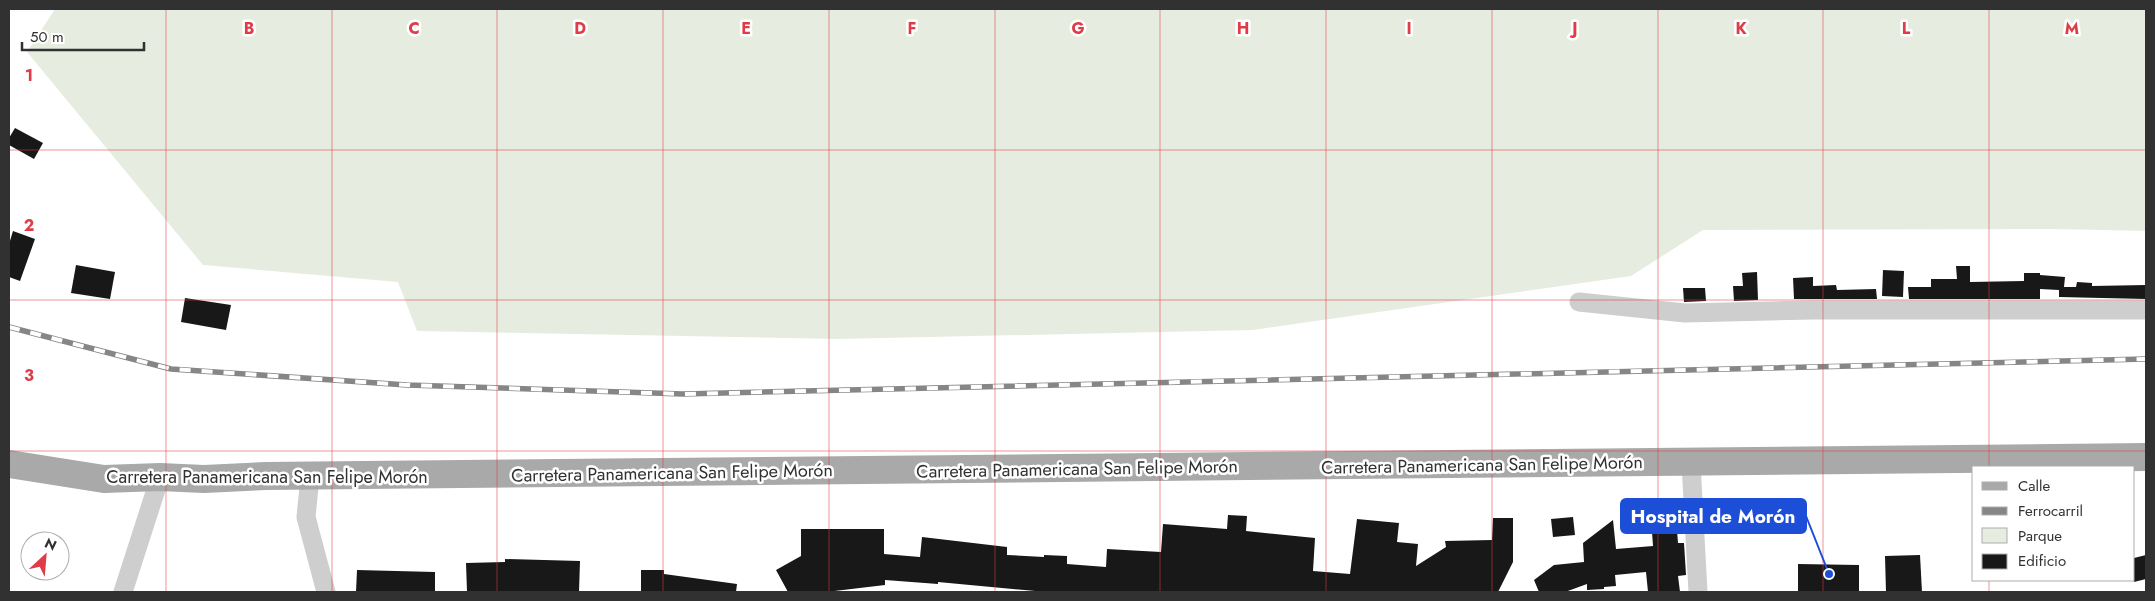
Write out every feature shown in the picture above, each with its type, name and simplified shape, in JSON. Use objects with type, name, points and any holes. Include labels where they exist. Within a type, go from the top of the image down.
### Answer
[{"type":"main road","name":"Carretera Panamericana San Felipe Morón","points":[[9,464],[104,479],[160,477],[204,479],[266,476],[2146,457]]},
{"type":"street","points":[[1579,302],[1685,313],[1813,310],[2146,310]]},
{"type":"street","points":[[1691,463],[1698,592]]},
{"type":"street","points":[[123,592],[160,477]]},
{"type":"street","points":[[310,477],[306,517],[326,592]]},
{"type":"green space","points":[[55,9],[2146,9],[2146,231],[2055,229],[1703,230],[1631,276],[1253,330],[838,339],[417,331],[398,282],[203,265],[27,52]]},
{"type":"building","points":[[15,128],[43,143],[34,159],[9,145],[9,138]]},
{"type":"building","points":[[13,231],[35,239],[20,281],[9,277],[9,244]]},
{"type":"building","points":[[76,265],[115,272],[110,299],[71,293]]},
{"type":"building","points":[[1956,266],[1970,266],[1970,282],[2024,281],[2024,273],[2040,273],[2040,275],[2065,277],[2064,287],[2076,287],[2077,282],[2092,283],[2092,286],[2146,285],[2146,299],[2059,297],[2059,290],[2040,289],[2040,299],[1909,299],[1908,287],[1931,287],[1931,279],[1957,279]]},
{"type":"building","points":[[1883,270],[1904,271],[1903,297],[1882,296]]},
{"type":"building","points":[[1757,272],[1758,300],[1734,301],[1733,286],[1743,286],[1742,273]]},
{"type":"building","points":[[1813,277],[1813,286],[1836,285],[1837,290],[1876,289],[1877,299],[1794,299],[1793,278]]},
{"type":"building","points":[[1683,288],[1705,288],[1706,301],[1684,302]]},
{"type":"building","points":[[185,298],[231,305],[226,330],[181,322]]},
{"type":"building","points":[[1228,515],[1247,516],[1246,531],[1315,538],[1313,571],[1350,574],[1357,519],[1399,523],[1397,542],[1418,544],[1416,566],[1446,547],[1445,541],[1492,540],[1493,518],[1513,518],[1513,562],[1498,592],[1046,592],[938,582],[938,584],[885,580],[885,585],[826,592],[788,592],[776,570],[801,556],[801,529],[884,529],[884,554],[920,557],[922,537],[1007,547],[1007,555],[1067,556],[1067,564],[1106,567],[1107,549],[1161,552],[1163,524],[1227,529]]},
{"type":"building","points":[[1573,517],[1575,535],[1553,537],[1551,519]]},
{"type":"building","points":[[1613,520],[1616,549],[1653,546],[1652,532],[1677,530],[1678,543],[1684,543],[1686,575],[1678,576],[1680,592],[1648,592],[1646,572],[1615,575],[1616,586],[1604,587],[1604,589],[1587,590],[1587,584],[1565,592],[1539,592],[1534,580],[1554,565],[1584,562],[1583,543]]},
{"type":"building","points":[[1920,555],[1922,592],[1886,592],[1885,556]]},
{"type":"building","points":[[2146,555],[2146,579],[2134,582],[2135,581],[2135,558]]},
{"type":"building","points":[[505,559],[580,561],[579,592],[467,592],[466,563],[505,562]]},
{"type":"building","points":[[1798,564],[1859,565],[1859,592],[1798,592]]},
{"type":"building","points":[[357,570],[435,572],[435,592],[356,592]]},
{"type":"building","points":[[641,570],[664,570],[664,574],[737,584],[736,592],[641,592]]},
{"type":"railway","points":[[9,327],[171,369],[407,385],[683,394],[2146,359]]},
{"type":"place","name":"Hospital de Morón","points":[[1829,574]]}]
